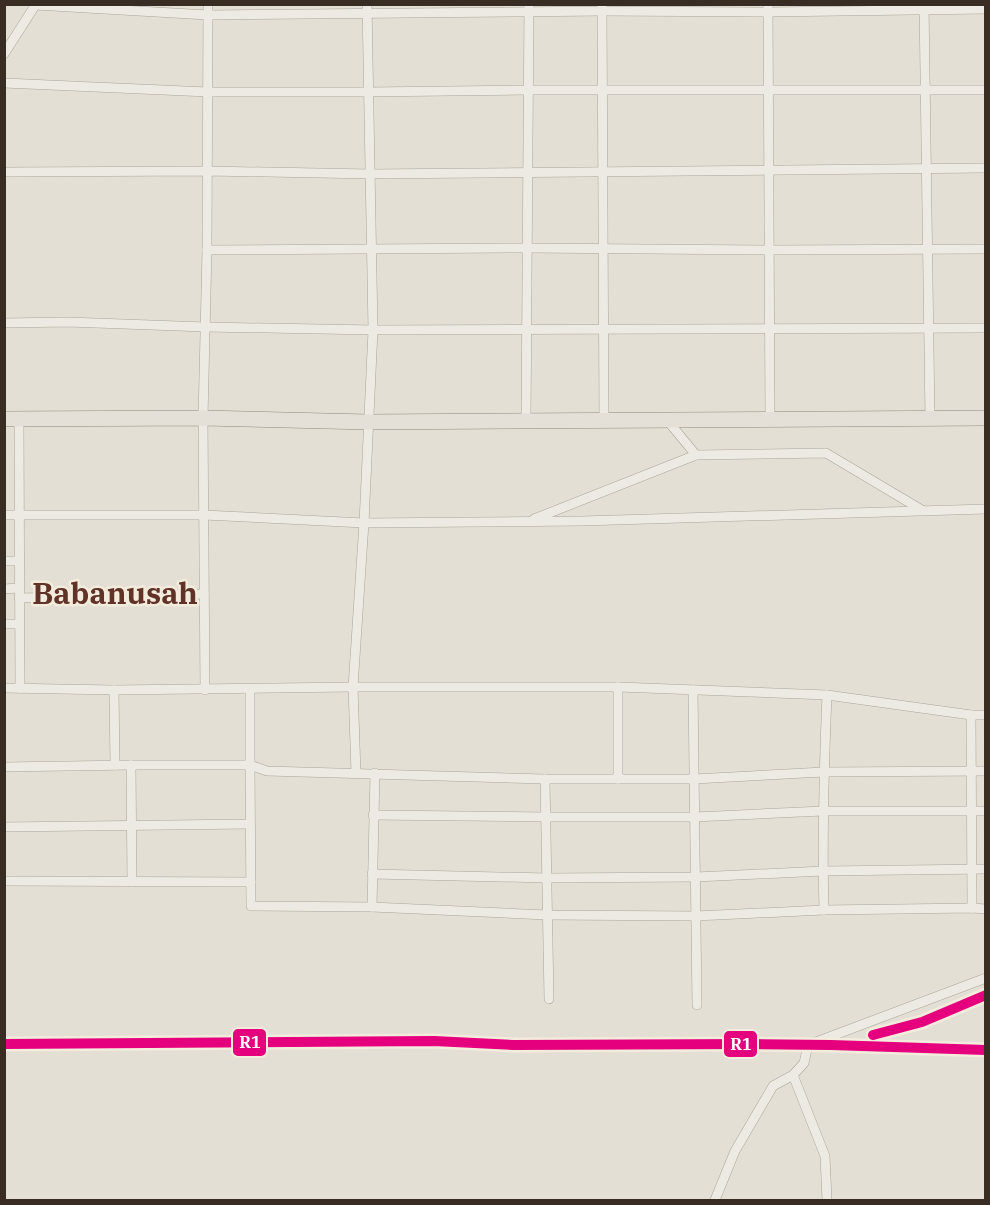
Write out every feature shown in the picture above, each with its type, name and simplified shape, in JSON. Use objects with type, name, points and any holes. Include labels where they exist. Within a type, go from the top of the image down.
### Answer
[{"type":"main road","points":[[12,419],[203,418],[368,422],[986,418]]},
{"type":"street","points":[[205,690],[203,418],[207,250],[208,4]]},
{"type":"street","points":[[4,54],[35,5],[208,15],[367,9],[924,7],[986,9]]},
{"type":"street","points":[[924,7],[930,418]]},
{"type":"street","points":[[526,421],[528,8]]},
{"type":"street","points":[[602,8],[604,421]]},
{"type":"street","points":[[768,8],[770,420]]},
{"type":"street","points":[[356,773],[353,687],[364,523],[373,330],[367,9]]},
{"type":"street","points":[[4,83],[208,92],[986,90]]},
{"type":"street","points":[[4,172],[207,171],[370,174],[986,168]]},
{"type":"street","points":[[207,250],[986,249]]},
{"type":"street","points":[[4,323],[68,322],[373,330],[986,328]]},
{"type":"street","points":[[12,419],[19,514],[20,688]]},
{"type":"street","points":[[667,420],[696,455]]},
{"type":"street","points":[[530,521],[696,455],[825,453],[923,511]]},
{"type":"street","points":[[4,515],[204,515],[364,523],[986,509]]},
{"type":"street","points":[[4,561],[19,561]]},
{"type":"street","points":[[4,589],[19,593],[204,594]]},
{"type":"street","points":[[4,624],[19,624]]},
{"type":"street","points":[[4,688],[205,690],[353,687],[618,687],[827,695],[986,716]]},
{"type":"street","points":[[618,687],[618,779]]},
{"type":"street","points":[[250,689],[251,906],[372,907],[548,915],[696,916],[824,910],[986,909]]},
{"type":"street","points":[[114,690],[115,765]]},
{"type":"street","points":[[693,690],[698,1005]]},
{"type":"street","points":[[824,910],[823,811],[827,695]]},
{"type":"street","points":[[971,715],[972,908]]},
{"type":"street","points":[[131,765],[132,882]]},
{"type":"street","points":[[4,767],[249,765],[267,771],[545,779],[694,779],[824,772],[986,771]]},
{"type":"street","points":[[372,907],[375,773]]},
{"type":"street","points":[[545,779],[549,999]]},
{"type":"street","points":[[373,815],[695,817],[823,811],[986,811]]},
{"type":"street","points":[[4,827],[250,824]]},
{"type":"street","points":[[372,874],[547,878],[696,878],[823,871],[986,869]]},
{"type":"street","points":[[4,880],[251,882]]},
{"type":"street","points":[[715,1200],[735,1151],[773,1086],[793,1075],[804,1063],[808,1045],[986,978]]},
{"type":"street","points":[[793,1075],[825,1155],[827,1200]]},
{"type":"transit line","name":"R1","points":[[873,1035],[922,1022],[986,995]]},
{"type":"transit line","name":"R1","points":[[4,1044],[434,1041],[513,1045],[750,1044],[986,1050]]},
{"type":"district","name":"Babanusah","points":[[115,594]]}]
